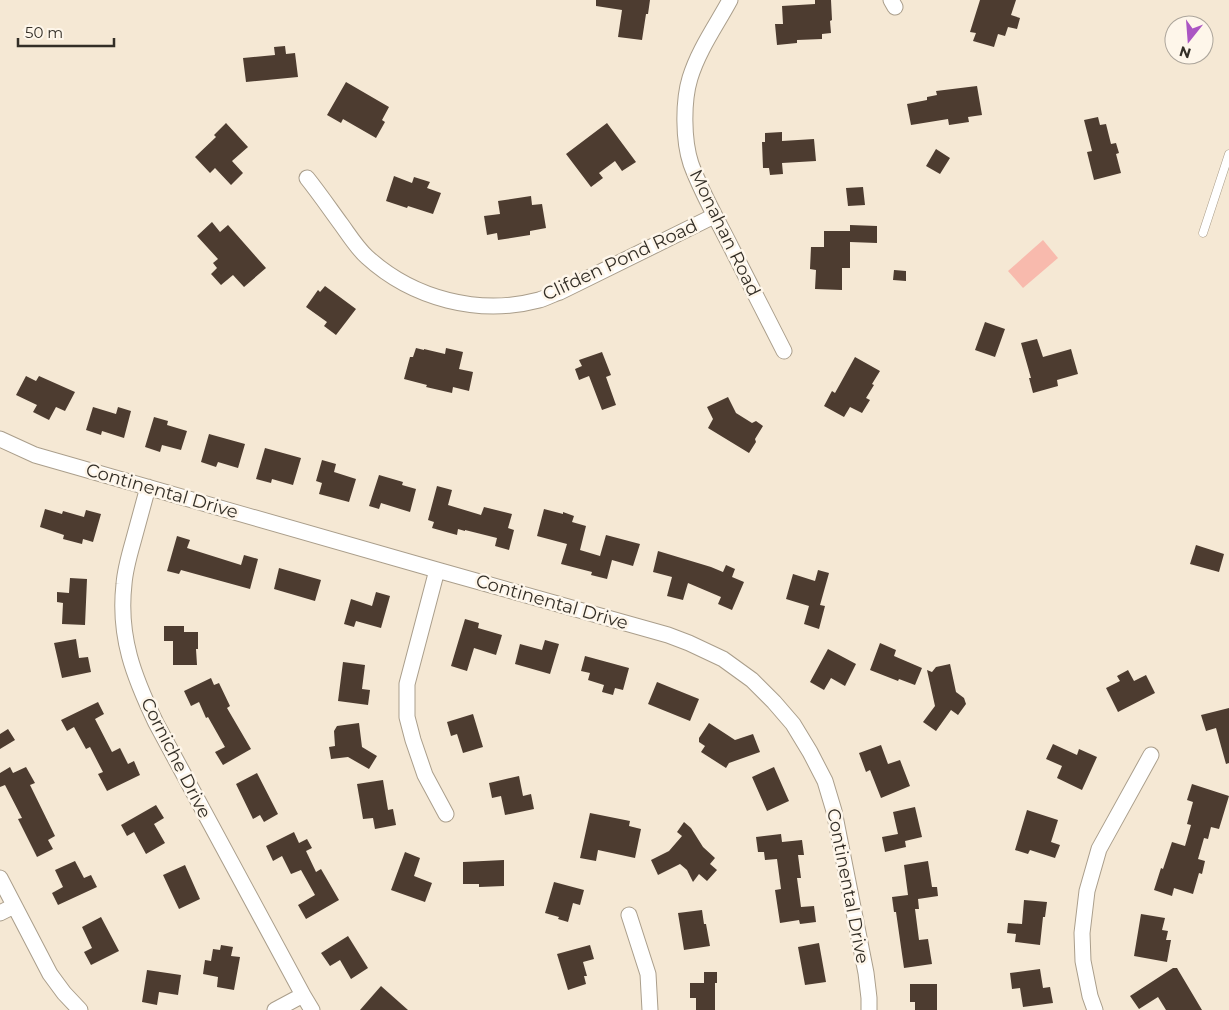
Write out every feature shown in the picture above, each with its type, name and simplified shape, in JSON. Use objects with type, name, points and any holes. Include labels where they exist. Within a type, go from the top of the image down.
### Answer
[{"type":"street","name":"Monahan Road","points":[[730,0],[707,39],[694,66],[686,94],[686,139],[691,162],[714,216],[784,351]]},
{"type":"street","name":"Clifden Pond Road","points":[[308,178],[366,256],[400,282],[427,294],[452,302],[497,305],[538,300],[560,292],[714,216]]},
{"type":"street","name":"Continental Drive","points":[[0,439],[35,455],[668,635],[690,643],[724,660],[752,680],[793,724],[825,781],[834,811],[866,972],[869,1010]]},
{"type":"street","name":"Corniche Drive","points":[[148,487],[126,566],[124,583],[122,605],[123,628],[131,663],[156,723],[302,995],[312,1010]]},
{"type":"street","points":[[437,570],[407,684],[407,718],[425,775],[446,814]]},
{"type":"street","points":[[1094,1010],[1083,961],[1082,933],[1087,891],[1099,848],[1151,756]]},
{"type":"street","points":[[0,878],[50,974],[80,1010]]},
{"type":"street","points":[[0,913],[14,906]]},
{"type":"street","points":[[629,915],[648,974],[650,1010]]},
{"type":"street","points":[[275,1010],[302,995]]},
{"type":"lane","points":[[1203,233],[1229,154]]},
{"type":"shaded area","points":[[1043,240],[1058,258],[1023,288],[1008,271]]},
{"type":"building","points":[[596,0],[650,0],[642,40],[618,37],[622,10],[596,6]]},
{"type":"building","points":[[815,0],[831,0],[831,33],[822,34],[822,39],[797,40],[797,43],[777,45],[775,24],[783,24],[782,6],[815,4]]},
{"type":"building","points":[[980,0],[1016,0],[1011,15],[1020,18],[1017,29],[1008,27],[1005,36],[998,34],[994,47],[973,41],[976,33],[970,32]]},
{"type":"building","points":[[285,46],[286,54],[295,53],[298,77],[246,82],[243,58],[275,55],[274,47]]},
{"type":"building","points":[[346,82],[389,107],[382,120],[385,122],[376,138],[343,119],[341,123],[327,115]]},
{"type":"building","points":[[977,86],[982,115],[968,117],[969,122],[949,125],[948,119],[911,125],[907,104],[927,100],[927,97],[937,95],[936,91]]},
{"type":"building","points":[[1098,117],[1100,125],[1106,124],[1111,144],[1116,143],[1119,153],[1116,154],[1121,173],[1094,180],[1087,152],[1092,151],[1084,120]]},
{"type":"building","points":[[226,123],[248,147],[232,161],[243,173],[231,185],[215,168],[210,173],[195,157],[216,137],[214,135]]},
{"type":"building","points":[[607,123],[636,162],[622,171],[615,161],[599,173],[603,178],[591,187],[566,154]]},
{"type":"building","points":[[782,132],[782,141],[814,139],[816,161],[782,163],[783,174],[770,175],[769,168],[763,168],[762,142],[765,142],[765,133]]},
{"type":"building","points":[[936,149],[950,158],[940,174],[926,166]]},
{"type":"building","points":[[394,176],[412,183],[414,177],[430,182],[427,188],[441,193],[433,214],[386,201]]},
{"type":"building","points":[[863,187],[865,205],[848,206],[846,188]]},
{"type":"building","points":[[531,196],[532,205],[542,204],[546,228],[530,231],[530,235],[498,240],[497,233],[487,235],[484,216],[500,214],[498,201]]},
{"type":"building","points":[[212,222],[220,232],[228,225],[266,268],[244,287],[233,275],[221,285],[211,274],[217,268],[213,263],[218,259],[197,236]]},
{"type":"building","points":[[850,225],[877,226],[877,243],[850,242],[850,268],[842,268],[842,290],[815,289],[816,270],[810,269],[811,247],[824,247],[824,231],[850,231]]},
{"type":"building","points":[[894,270],[906,271],[906,281],[893,280]]},
{"type":"building","points":[[325,286],[356,309],[336,335],[324,326],[327,322],[306,307],[318,290],[320,292]]},
{"type":"building","points":[[985,322],[1005,329],[995,357],[975,350]]},
{"type":"building","points":[[1037,339],[1043,357],[1071,349],[1078,374],[1057,380],[1058,386],[1033,393],[1029,378],[1031,378],[1021,343]]},
{"type":"building","points":[[416,348],[445,354],[446,348],[463,352],[459,369],[473,372],[469,391],[453,387],[452,393],[426,387],[427,385],[404,379],[410,357],[413,357]]},
{"type":"building","points":[[602,352],[611,375],[606,377],[616,405],[602,410],[589,376],[579,380],[575,369],[582,366],[579,360]]},
{"type":"building","points":[[855,357],[880,371],[866,398],[870,400],[862,413],[850,407],[844,417],[824,406],[832,391],[835,393]]},
{"type":"building","points":[[26,376],[36,381],[39,376],[75,392],[65,411],[56,407],[49,420],[33,412],[37,405],[16,395]]},
{"type":"building","points":[[728,397],[736,413],[752,423],[756,421],[763,426],[749,453],[708,428],[713,419],[707,407]]},
{"type":"building","points":[[93,407],[116,414],[118,407],[131,411],[124,438],[102,431],[101,435],[86,430]]},
{"type":"building","points":[[154,417],[168,421],[167,425],[187,431],[181,450],[162,445],[160,452],[145,447]]},
{"type":"building","points":[[209,434],[245,444],[238,468],[218,462],[216,467],[201,462]]},
{"type":"building","points":[[265,448],[301,458],[293,485],[272,479],[271,483],[256,479]]},
{"type":"building","points":[[322,460],[336,464],[334,472],[356,479],[349,502],[319,494],[322,483],[316,481]]},
{"type":"building","points":[[379,475],[403,482],[402,485],[416,489],[410,512],[381,503],[379,509],[369,506]]},
{"type":"building","points":[[437,486],[452,490],[448,505],[481,515],[484,507],[512,514],[508,528],[514,530],[509,550],[495,546],[497,538],[458,529],[457,535],[432,528],[434,522],[428,520]]},
{"type":"building","points":[[45,509],[62,514],[63,511],[84,517],[86,510],[101,514],[93,542],[83,539],[82,544],[63,539],[64,535],[40,527]]},
{"type":"building","points":[[544,509],[574,516],[572,522],[586,526],[580,550],[600,556],[606,535],[640,544],[633,566],[612,560],[607,579],[591,575],[592,572],[561,564],[567,544],[537,536]]},
{"type":"building","points":[[177,536],[190,540],[187,548],[241,565],[244,555],[258,559],[250,589],[181,570],[179,574],[167,571]]},
{"type":"building","points":[[1196,545],[1224,554],[1219,572],[1190,564]]},
{"type":"building","points":[[658,551],[723,572],[726,565],[735,569],[732,577],[744,582],[732,610],[718,604],[721,597],[688,583],[683,600],[667,596],[672,577],[653,572]]},
{"type":"building","points":[[279,568],[321,580],[315,601],[274,589]]},
{"type":"building","points":[[818,570],[829,573],[820,605],[825,606],[819,629],[804,624],[809,606],[786,599],[793,574],[815,581]]},
{"type":"building","points":[[70,578],[87,579],[85,625],[62,624],[63,603],[57,602],[57,592],[69,593]]},
{"type":"building","points":[[376,592],[390,596],[381,628],[356,621],[354,627],[344,624],[351,599],[372,606]]},
{"type":"building","points":[[465,619],[479,623],[478,628],[502,635],[496,655],[474,648],[467,671],[451,666]]},
{"type":"building","points":[[164,626],[184,626],[184,632],[198,632],[197,665],[173,665],[173,641],[164,641]]},
{"type":"building","points":[[76,639],[79,658],[88,657],[91,672],[62,678],[54,643]]},
{"type":"building","points":[[545,640],[559,644],[550,674],[515,664],[520,644],[542,650]]},
{"type":"building","points":[[880,643],[896,650],[894,656],[922,668],[915,685],[899,679],[898,681],[870,670]]},
{"type":"building","points":[[828,649],[856,664],[845,686],[831,678],[824,690],[810,682]]},
{"type":"building","points":[[585,656],[629,668],[623,690],[615,688],[613,695],[602,692],[604,685],[588,680],[590,673],[581,671]]},
{"type":"building","points":[[343,662],[365,665],[362,689],[370,690],[368,705],[338,701]]},
{"type":"building","points":[[950,664],[956,692],[964,698],[966,704],[958,715],[951,710],[936,731],[923,722],[935,706],[927,670],[932,672],[936,667]]},
{"type":"building","points":[[1128,670],[1134,681],[1146,675],[1155,693],[1118,712],[1106,688],[1120,681],[1117,676]]},
{"type":"building","points":[[211,678],[214,685],[219,683],[230,706],[227,708],[251,749],[223,765],[215,752],[225,747],[208,717],[206,718],[199,702],[191,706],[184,691]]},
{"type":"building","points":[[657,682],[699,699],[690,721],[648,704]]},
{"type":"building","points":[[98,702],[104,714],[95,719],[112,752],[120,748],[128,764],[134,761],[140,775],[107,791],[98,774],[103,772],[90,747],[86,749],[74,727],[67,731],[61,720]]},
{"type":"building","points":[[1229,708],[1229,763],[1226,764],[1216,728],[1206,731],[1201,715]]},
{"type":"building","points":[[473,714],[483,747],[463,753],[457,734],[451,736],[447,722]]},
{"type":"building","points":[[359,723],[362,747],[377,756],[369,769],[348,757],[331,759],[329,747],[335,746],[334,731],[337,726]]},
{"type":"building","points":[[709,723],[735,740],[753,734],[760,752],[729,763],[726,768],[701,752],[705,746],[699,742],[699,738]]},
{"type":"building","points":[[8,729],[15,740],[0,749],[0,734]]},
{"type":"building","points":[[1053,744],[1077,755],[1079,749],[1097,757],[1082,790],[1057,778],[1062,766],[1046,759]]},
{"type":"building","points":[[881,745],[888,764],[900,760],[910,786],[881,798],[870,770],[866,772],[859,753]]},
{"type":"building","points":[[10,767],[13,773],[26,767],[35,783],[30,785],[55,836],[48,840],[53,849],[37,857],[18,819],[22,818],[5,785],[0,787],[0,773]]},
{"type":"building","points":[[774,767],[789,801],[767,811],[752,777]]},
{"type":"building","points":[[257,773],[278,814],[264,822],[260,815],[253,819],[236,784]]},
{"type":"building","points":[[519,776],[523,796],[531,794],[534,809],[505,815],[501,796],[492,798],[489,783]]},
{"type":"building","points":[[383,780],[388,810],[393,809],[396,825],[375,829],[373,818],[363,819],[357,784]]},
{"type":"building","points":[[1192,784],[1229,796],[1219,829],[1211,827],[1208,839],[1204,838],[1198,859],[1205,861],[1202,874],[1199,873],[1193,894],[1174,888],[1172,896],[1154,890],[1172,842],[1185,846],[1191,825],[1187,824],[1193,802],[1187,800]]},
{"type":"building","points":[[156,805],[164,818],[154,824],[165,843],[146,854],[134,832],[127,836],[121,825]]},
{"type":"building","points":[[915,807],[922,837],[905,841],[906,847],[885,852],[882,837],[898,834],[893,812]]},
{"type":"building","points":[[1027,810],[1058,820],[1051,842],[1060,845],[1055,858],[1030,850],[1028,854],[1015,850]]},
{"type":"building","points":[[590,813],[630,821],[629,826],[641,829],[635,858],[598,850],[596,861],[580,858]]},
{"type":"building","points":[[684,822],[691,828],[703,847],[715,858],[710,864],[717,870],[707,881],[699,874],[693,882],[687,870],[680,864],[658,875],[651,860],[669,851],[682,836],[677,832]]},
{"type":"building","points":[[294,832],[299,843],[307,839],[312,848],[306,851],[316,872],[321,869],[339,900],[306,919],[298,905],[315,895],[301,870],[291,874],[282,856],[273,861],[266,846]]},
{"type":"building","points":[[781,834],[782,842],[802,840],[804,855],[798,855],[801,878],[797,878],[801,907],[814,906],[816,922],[800,924],[799,920],[780,923],[775,890],[781,889],[777,859],[765,860],[764,852],[758,852],[756,837]]},
{"type":"building","points":[[405,852],[420,858],[414,876],[432,883],[425,902],[391,890]]},
{"type":"building","points":[[504,860],[504,886],[479,887],[479,884],[463,884],[463,862]]},
{"type":"building","points":[[75,861],[84,878],[91,875],[97,887],[58,905],[52,893],[63,887],[55,870]]},
{"type":"building","points":[[928,861],[932,887],[937,887],[938,896],[918,899],[919,909],[915,909],[919,940],[928,939],[932,964],[904,968],[892,897],[908,895],[904,865]]},
{"type":"building","points":[[185,865],[200,899],[179,909],[163,875]]},
{"type":"building","points":[[554,882],[584,890],[580,905],[573,903],[568,922],[545,913]]},
{"type":"building","points":[[1024,900],[1047,902],[1045,917],[1043,917],[1040,945],[1015,942],[1016,934],[1007,933],[1008,923],[1022,924]]},
{"type":"building","points":[[702,910],[710,946],[684,950],[678,913]]},
{"type":"building","points":[[1141,914],[1165,918],[1162,930],[1168,931],[1166,940],[1171,940],[1167,962],[1134,956]]},
{"type":"building","points":[[101,917],[119,951],[91,965],[84,952],[92,948],[82,927]]},
{"type":"building","points":[[348,936],[368,968],[351,979],[340,960],[330,966],[321,953]]},
{"type":"building","points":[[819,943],[826,982],[805,985],[798,947]]},
{"type":"building","points":[[221,945],[233,947],[231,956],[240,957],[234,990],[217,987],[218,977],[203,974],[205,960],[211,961],[213,949],[220,950]]},
{"type":"building","points":[[590,945],[594,959],[583,962],[587,976],[584,976],[586,984],[568,990],[557,954]]},
{"type":"building","points":[[1173,968],[1177,968],[1202,1010],[1166,1010],[1158,997],[1139,1009],[1130,996]]},
{"type":"building","points":[[1040,969],[1043,988],[1050,987],[1053,1003],[1023,1007],[1020,988],[1012,989],[1010,973]]},
{"type":"building","points":[[147,970],[181,975],[178,995],[159,992],[157,1005],[142,1002]]},
{"type":"building","points":[[704,972],[717,972],[715,1010],[696,1010],[696,998],[690,998],[690,983],[704,983]]},
{"type":"building","points":[[910,984],[937,984],[937,1010],[915,1010],[915,1002],[910,1002]]},
{"type":"building","points":[[381,986],[408,1010],[360,1010]]}]
